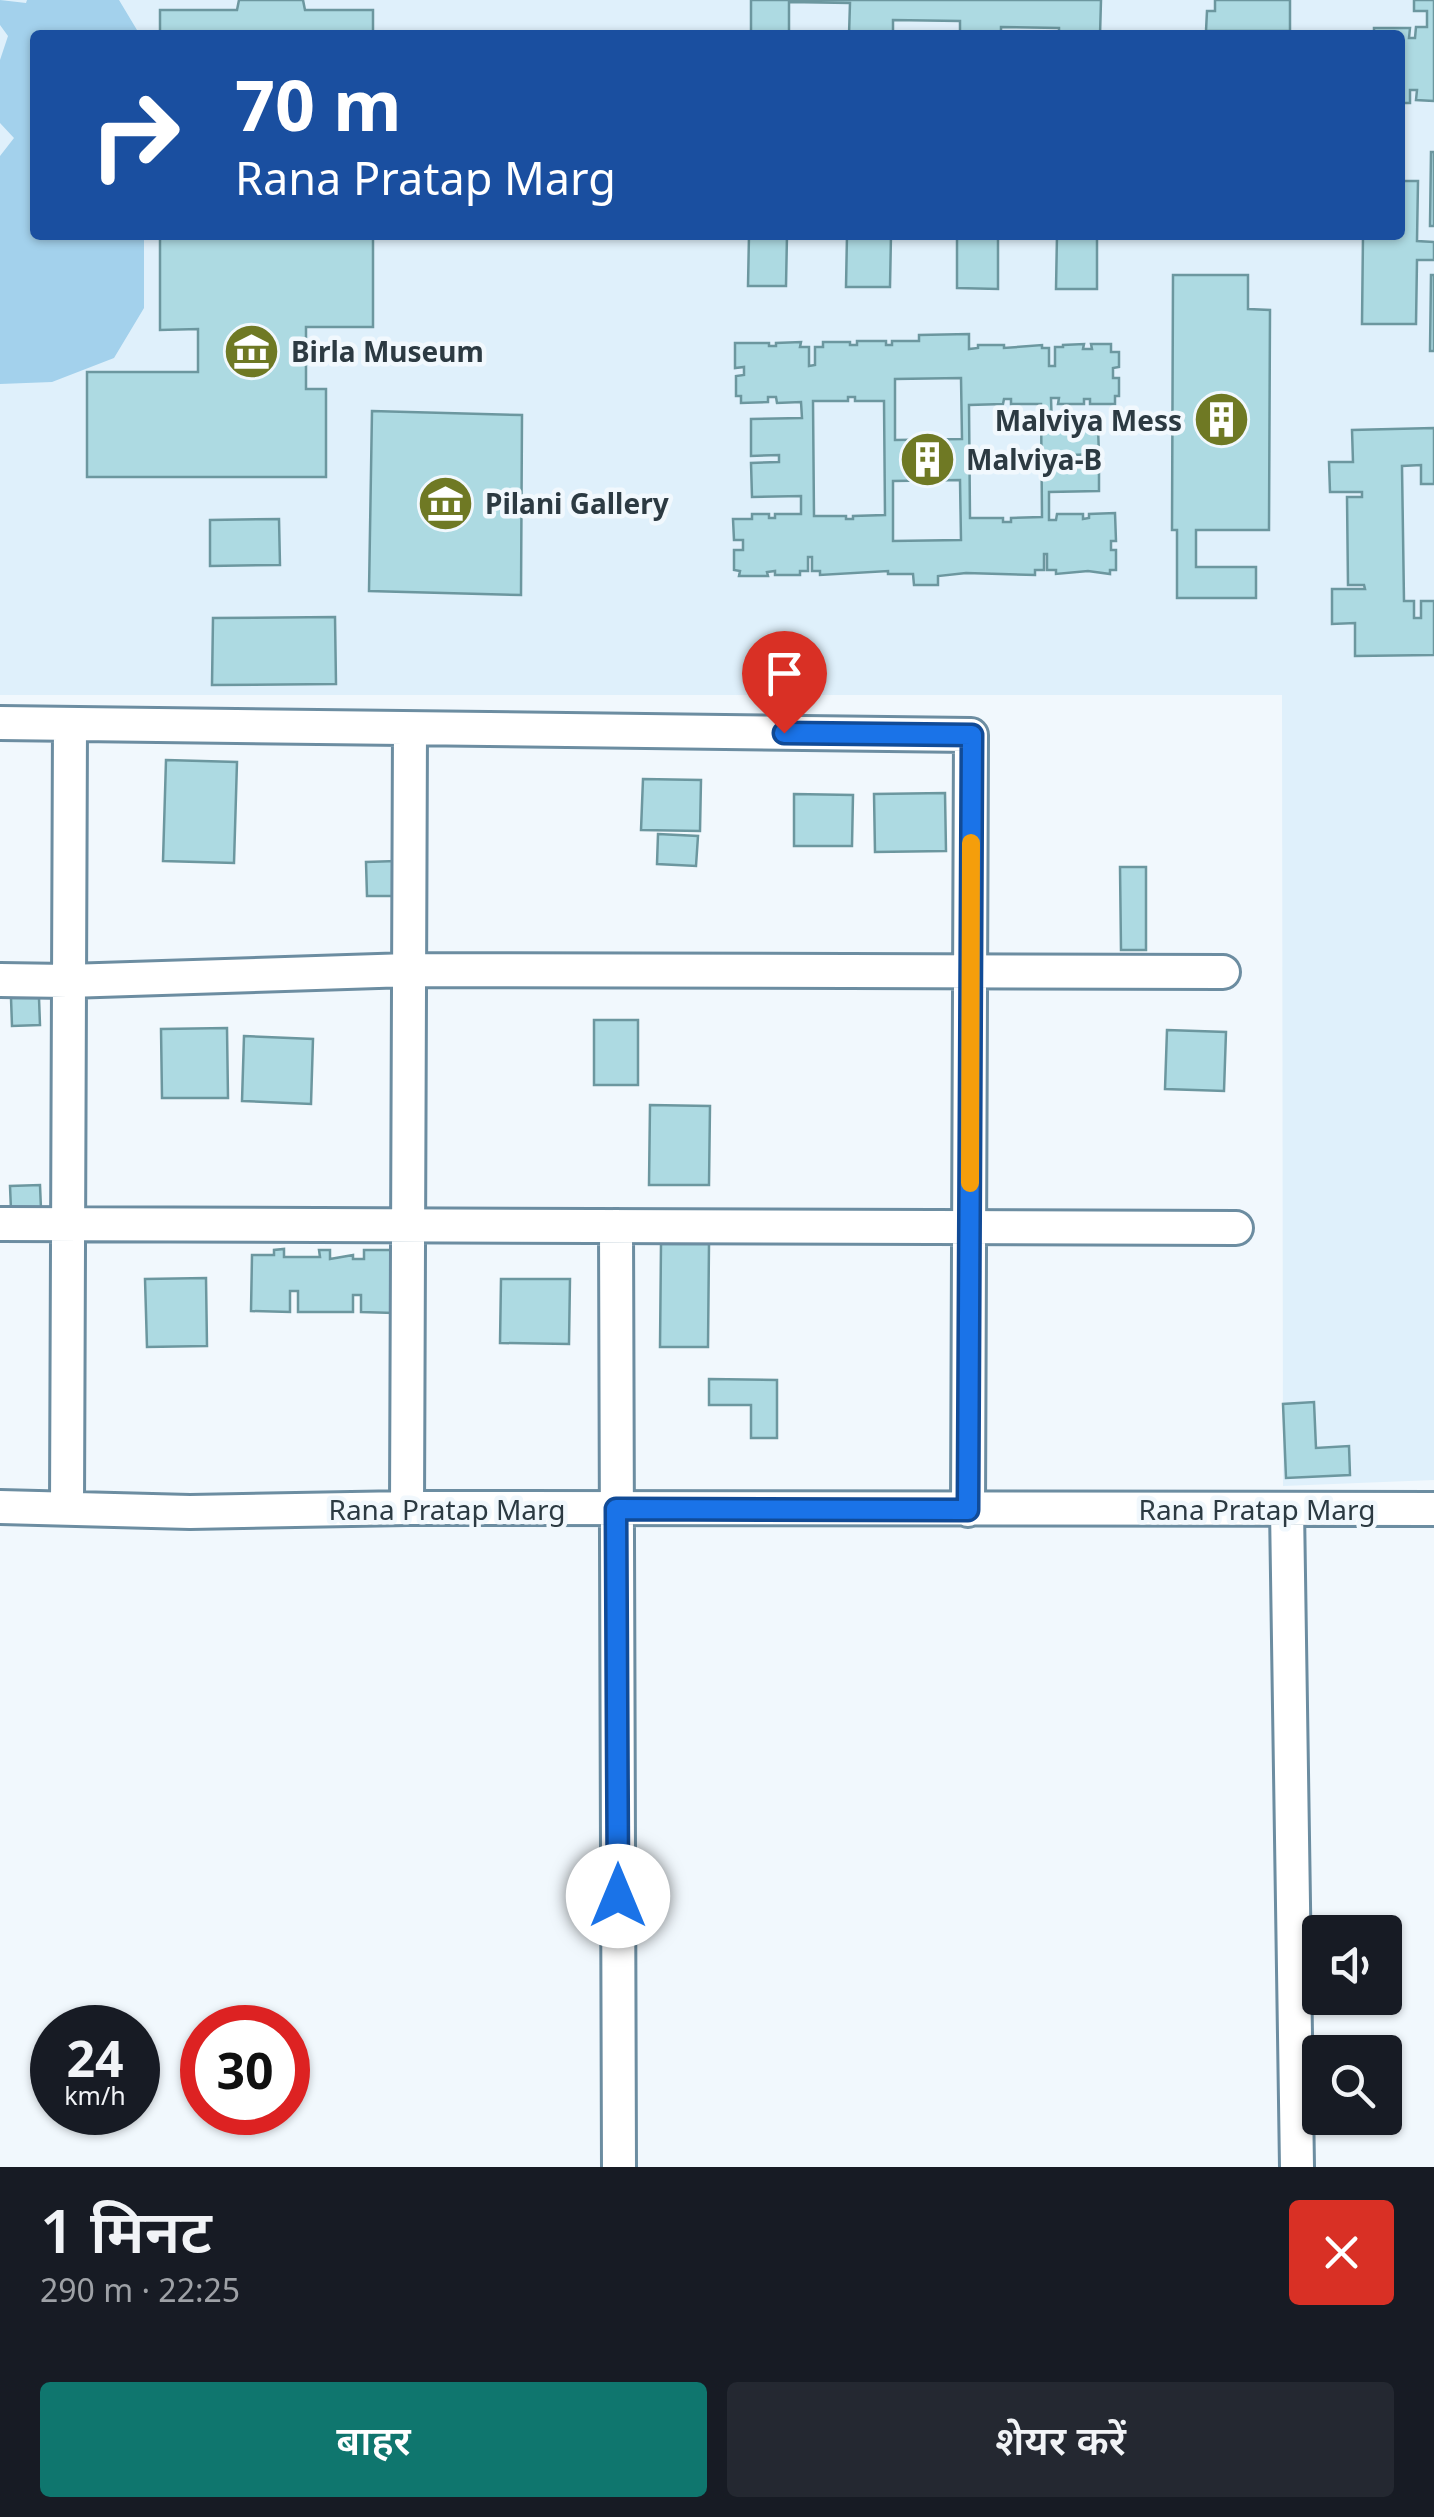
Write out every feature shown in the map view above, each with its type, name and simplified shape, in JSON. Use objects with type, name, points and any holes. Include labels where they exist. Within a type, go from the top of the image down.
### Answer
[{"type":"street","points":[[0,723],[972,735],[968,1510]]},
{"type":"street","points":[[66,1507],[70,725]]},
{"type":"street","points":[[407,1508],[410,728]]},
{"type":"street","points":[[0,980],[68,982],[410,970],[1223,972]]},
{"type":"street","points":[[0,1224],[1236,1228]]},
{"type":"street","points":[[616,1226],[619,2167]]},
{"type":"street","name":"Rana Pratap Marg","points":[[0,1507],[190,1512],[407,1508],[1434,1509]]},
{"type":"street","points":[[1287,1510],[1297,2167]]},
{"type":"shaded area","points":[[0,0],[1434,0],[1434,1480],[1283,1486],[1282,695],[0,695]]},
{"type":"shaded area","points":[[0,0],[119,0],[137,30],[30,30],[30,240],[144,240],[144,308],[114,358],[52,382],[0,384],[0,156],[14,138],[0,123],[0,60],[8,36],[0,25]]},
{"type":"building","points":[[239,0],[303,0],[305,10],[373,10],[373,30],[160,30],[160,10],[237,10]]},
{"type":"building","points":[[751,0],[1101,0],[1100,30],[960,30],[960,21],[893,20],[893,30],[849,30],[850,3],[789,2],[789,30],[751,30]]},
{"type":"building","points":[[1215,0],[1290,0],[1290,30],[1206,30],[1207,11],[1215,11]]},
{"type":"building","points":[[1414,0],[1434,0],[1434,101],[1416,100],[1417,90],[1410,90],[1410,103],[1405,103],[1405,30],[1374,28],[1410,28],[1409,38],[1415,38],[1416,27],[1427,27],[1427,11],[1414,11]]},
{"type":"building","points":[[1434,152],[1434,226],[1430,226]]},
{"type":"building","points":[[1405,181],[1418,181],[1417,241],[1434,242],[1434,260],[1417,260],[1416,324],[1362,324],[1363,240],[1405,240]]},
{"type":"building","name":"Birla Museum","points":[[160,240],[373,240],[373,327],[306,327],[306,389],[326,389],[326,477],[87,477],[87,372],[198,372],[198,329],[160,330]]},
{"type":"building","points":[[749,240],[787,240],[786,286],[748,286]]},
{"type":"building","points":[[847,240],[891,240],[890,287],[846,287]]},
{"type":"building","points":[[957,240],[998,240],[998,289],[957,288]]},
{"type":"building","points":[[1057,240],[1097,240],[1097,289],[1056,289]]},
{"type":"building","name":"Malviya Mess","points":[[1173,275],[1248,275],[1248,309],[1270,310],[1269,530],[1196,530],[1196,567],[1256,567],[1256,598],[1177,598],[1177,530],[1172,530]]},
{"type":"building","points":[[1434,275],[1434,351],[1430,351]]},
{"type":"building","name":"Malviya-B","points":[[969,334],[969,349],[978,345],[1042,345],[1049,348],[1049,366],[1055,366],[1055,347],[1063,345],[1084,344],[1083,349],[1092,349],[1091,344],[1111,344],[1111,352],[1119,352],[1119,367],[1113,368],[1113,378],[1119,378],[1115,404],[1090,404],[1090,399],[1084,399],[1084,404],[1058,404],[1059,398],[1051,398],[1052,429],[1098,428],[1099,454],[1072,455],[1072,463],[1099,463],[1099,491],[1049,492],[1049,520],[1056,520],[1057,514],[1083,514],[1083,519],[1089,518],[1089,514],[1115,513],[1116,541],[1111,541],[1111,550],[1116,550],[1116,570],[1110,570],[1110,574],[1056,574],[1056,570],[1047,570],[1044,554],[1044,570],[1035,570],[1035,575],[966,573],[938,576],[938,585],[914,585],[913,574],[888,571],[820,575],[820,571],[812,571],[812,557],[808,557],[808,571],[800,571],[800,575],[775,575],[775,571],[767,572],[768,576],[739,576],[740,571],[734,570],[734,550],[743,550],[743,540],[734,540],[733,519],[752,519],[752,514],[775,518],[775,514],[801,514],[801,496],[752,497],[751,463],[779,462],[779,455],[751,456],[751,419],[802,418],[801,402],[777,403],[776,397],[768,397],[768,402],[741,403],[741,396],[736,396],[736,376],[744,375],[744,367],[735,368],[735,343],[776,346],[801,342],[800,347],[809,347],[809,366],[815,365],[815,347],[823,347],[823,342],[857,345],[857,341],[886,341],[886,345],[892,345],[892,341],[919,341],[919,335]],"holes":[[[961,378],[962,439],[895,440],[895,379]],[[848,397],[855,397],[855,401],[884,401],[885,515],[853,519],[814,516],[813,401],[848,401]],[[1004,399],[1011,399],[1011,404],[1041,404],[1042,517],[1011,518],[1011,522],[1003,522],[1003,518],[970,518],[969,405],[1003,404]],[[960,480],[961,540],[893,541],[893,481]]]},
{"type":"building","name":"Pilani Gallery","points":[[372,411],[522,415],[521,595],[369,591]]},
{"type":"building","points":[[1434,428],[1434,484],[1421,484],[1421,465],[1402,466],[1404,601],[1414,601],[1414,618],[1421,618],[1421,601],[1434,601],[1434,655],[1355,656],[1355,623],[1332,624],[1332,589],[1365,589],[1364,585],[1348,585],[1347,497],[1362,497],[1362,492],[1330,492],[1329,462],[1353,462],[1352,430]]},
{"type":"building","points":[[279,519],[280,565],[210,566],[210,520]]},
{"type":"building","points":[[335,617],[336,684],[212,685],[213,618]]},
{"type":"building","points":[[166,760],[237,762],[234,863],[163,861]]},
{"type":"building","points":[[643,779],[701,780],[700,831],[641,830]]},
{"type":"building","points":[[945,793],[946,851],[875,852],[874,794]]},
{"type":"building","points":[[794,794],[853,795],[852,846],[794,846]]},
{"type":"building","points":[[658,834],[698,836],[696,866],[657,864]]},
{"type":"building","points":[[396,861],[397,896],[367,896],[366,862]]},
{"type":"building","points":[[1120,867],[1146,867],[1146,950],[1121,950]]},
{"type":"building","points":[[11,998],[39,998],[40,1025],[12,1026]]},
{"type":"building","points":[[594,1020],[638,1020],[638,1085],[594,1085]]},
{"type":"building","points":[[227,1028],[228,1098],[162,1098],[161,1029]]},
{"type":"building","points":[[1167,1030],[1226,1032],[1224,1091],[1165,1089]]},
{"type":"building","points":[[244,1036],[313,1039],[311,1104],[242,1101]]},
{"type":"building","points":[[650,1105],[710,1106],[709,1185],[649,1185]]},
{"type":"building","points":[[40,1185],[41,1209],[11,1210],[10,1186]]},
{"type":"building","points":[[661,1244],[709,1244],[708,1347],[660,1347]]},
{"type":"building","points":[[284,1249],[284,1257],[320,1257],[319,1250],[330,1250],[330,1259],[353,1255],[353,1259],[364,1259],[364,1250],[395,1250],[394,1313],[361,1312],[361,1295],[353,1295],[353,1312],[298,1312],[298,1291],[290,1291],[290,1312],[251,1311],[252,1255],[274,1255],[274,1250]]},
{"type":"building","points":[[206,1278],[207,1346],[147,1347],[145,1279]]},
{"type":"building","points":[[501,1279],[570,1279],[569,1344],[500,1343]]},
{"type":"building","points":[[709,1379],[777,1380],[777,1438],[751,1438],[751,1405],[709,1405]]},
{"type":"building","points":[[1314,1402],[1316,1448],[1349,1446],[1350,1475],[1286,1478],[1283,1404]]},
{"type":"slow traffic","points":[[970,1183],[971,843]]},
{"type":"place","name":"Birla Museum","points":[[252,351]]},
{"type":"place","name":"Malviya Mess","points":[[1221,420]]},
{"type":"place","name":"Malviya-B","points":[[927,459]]},
{"type":"place","name":"Pilani Gallery","points":[[446,503]]},
{"type":"route","points":[[618,1896],[616,1509],[968,1510],[972,735],[784,733]]}]
